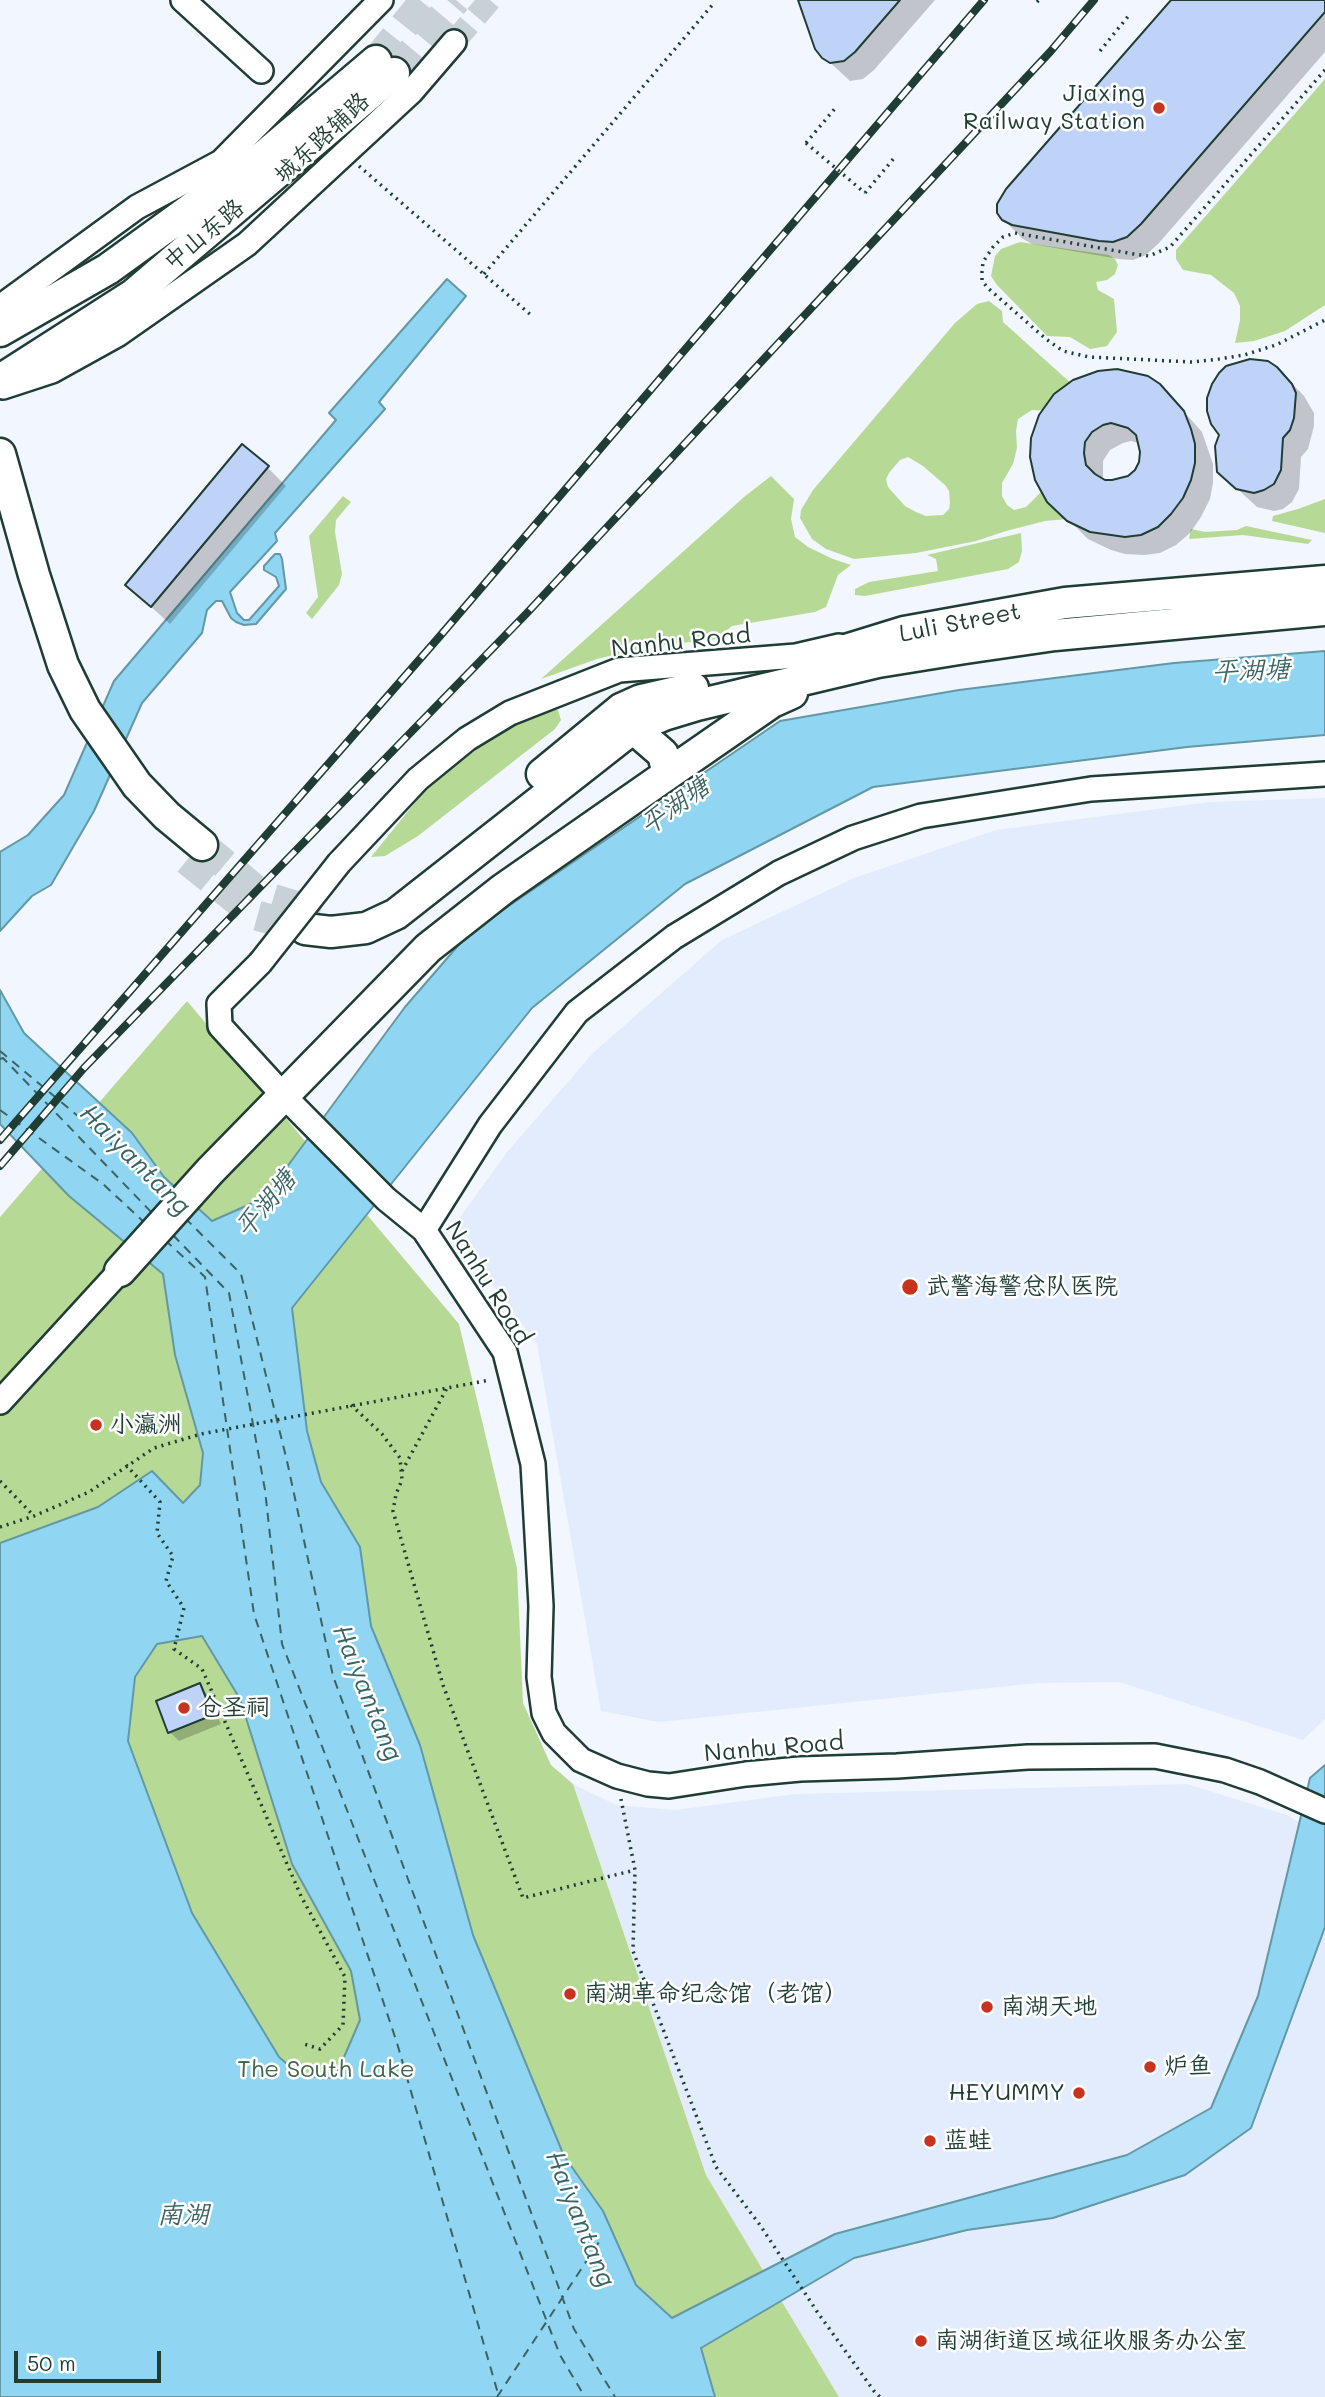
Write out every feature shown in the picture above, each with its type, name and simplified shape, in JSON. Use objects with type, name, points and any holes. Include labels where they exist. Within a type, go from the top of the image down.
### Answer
[{"type":"main road","name":"中山东路","points":[[0,331],[108,269],[385,67],[133,295],[0,380]]},
{"type":"main road","points":[[0,454],[34,575],[63,664],[85,710],[137,785],[167,816],[195,852],[132,805],[108,774],[53,684],[30,619],[0,514]]},
{"type":"main road","name":"Luli Street","points":[[621,719],[641,699],[788,667],[904,632],[1065,603],[1325,580]]},
{"type":"main road","name":"Luli Street","points":[[829,674],[878,662],[1055,635],[1325,610]]},
{"type":"main road","points":[[312,921],[349,914],[398,894],[621,719],[664,715],[829,674]]},
{"type":"main road","points":[[120,1271],[210,1171],[428,948],[503,890],[772,702],[829,674]]},
{"type":"main road","points":[[621,719],[663,754],[668,774]]},
{"type":"street","points":[[183,0],[261,71]]},
{"type":"street","points":[[0,307],[137,207],[221,162],[380,0]]},
{"type":"street","name":"城东路辅路","points":[[0,387],[52,371],[117,335],[247,244],[411,92],[454,42]]},
{"type":"street","name":"Nanhu Road","points":[[904,632],[796,656],[620,670],[510,713],[467,739],[418,779],[339,863],[260,963],[219,1004],[220,1026],[284,1096],[386,1199],[424,1230],[505,1352],[533,1464],[541,1606],[540,1677],[544,1713],[554,1734],[581,1760],[617,1776],[669,1786],[800,1769],[897,1766],[1028,1757],[1155,1756],[1237,1774],[1293,1795],[1325,1811]]},
{"type":"street","points":[[602,677],[621,719]]},
{"type":"street","points":[[424,1230],[490,1125],[577,1012],[674,937],[779,873],[852,838],[921,816],[1091,789],[1325,774]]},
{"type":"street","points":[[0,1402],[120,1271]]},
{"type":"path","points":[[484,274],[714,3]]},
{"type":"path","points":[[1100,51],[1130,15]]},
{"type":"path","points":[[1325,70],[1170,247],[1160,253],[1149,256],[1134,254],[1015,233],[1003,237],[993,247],[984,262],[982,272],[982,281],[989,289],[1046,339],[1063,351],[1089,357],[1192,362],[1219,359],[1276,345],[1325,320]]},
{"type":"path","points":[[837,107],[806,143],[865,193],[895,158]]},
{"type":"path","points":[[344,153],[532,316]]},
{"type":"path","points":[[0,1527],[34,1516],[89,1492],[154,1448],[201,1434],[512,1376]]},
{"type":"path","points":[[401,1472],[447,1388]]},
{"type":"path","points":[[351,1405],[382,1434],[400,1458],[402,1480],[393,1510],[443,1685],[523,1898],[635,1870]]},
{"type":"path","points":[[126,1465],[160,1502],[157,1533],[173,1556],[166,1581],[184,1608],[174,1649],[202,1669],[300,1896],[345,1977],[343,2025],[320,2049],[304,2044]]},
{"type":"path","points":[[0,1481],[34,1516]]},
{"type":"path","points":[[617,1776],[635,1870],[633,1951],[716,2167],[760,2225],[818,2313],[880,2397]]},
{"type":"shaded area","name":"武警海警总队医院","points":[[1325,798],[1325,1719],[1303,1740],[1119,1682],[1038,1683],[659,1722],[601,1711],[537,1344],[451,1230],[507,1152],[594,1052],[722,940],[854,878],[996,830],[1210,802]]},
{"type":"shaded area","name":"南湖天地","points":[[573,1784],[616,1805],[676,1810],[795,1794],[1187,1784],[1287,1815],[1325,1838],[1325,2397],[839,2397],[706,2175]]},
{"type":"green space","points":[[1325,79],[1325,305],[1285,331],[1254,341],[1235,343],[1240,306],[1234,293],[1211,275],[1183,270],[1176,259],[1176,250]]},
{"type":"green space","points":[[1020,242],[1109,255],[1115,259],[1118,265],[1115,274],[1107,280],[1096,282],[1098,290],[1114,299],[1117,332],[1107,346],[1090,349],[1070,337],[1047,336],[997,285],[991,276],[995,256],[1001,249]]},
{"type":"green space","points":[[989,301],[1002,311],[1003,322],[1073,385],[1054,411],[1032,410],[1018,419],[1017,448],[1013,464],[1002,483],[1002,496],[1014,510],[1026,507],[1056,477],[1090,517],[1045,521],[976,541],[916,553],[854,559],[826,549],[812,539],[800,518],[801,510],[813,490],[955,323],[977,304]],"holes":[[[908,457],[923,466],[949,491],[949,509],[943,515],[926,516],[916,512],[905,506],[888,487],[886,479],[900,460]]]},
{"type":"green space","points":[[771,476],[794,499],[791,519],[795,537],[808,547],[851,565],[838,575],[826,607],[815,612],[732,626],[716,639],[646,647],[597,659],[541,679],[744,497]]},
{"type":"green space","points":[[343,496],[351,502],[336,520],[335,532],[342,574],[339,585],[312,619],[306,613],[318,597],[309,536]]},
{"type":"green space","points":[[1325,499],[1325,533],[1272,521],[1273,516]]},
{"type":"green space","points":[[1246,526],[1312,540],[1308,544],[1243,535],[1189,539],[1191,529],[1205,532],[1237,530]]},
{"type":"green space","points":[[1021,533],[1022,551],[1019,562],[1008,569],[865,596],[855,595],[855,589],[869,582],[938,571],[936,559],[927,555]]},
{"type":"green space","points":[[543,708],[558,710],[561,720],[555,729],[418,836],[385,856],[371,857],[430,784],[511,724]]},
{"type":"green space","name":"The South Lake","points":[[187,1001],[459,1324],[517,1568],[523,1703],[551,1765],[573,1784],[706,2175],[839,2397],[0,2397],[0,1217]]},
{"type":"water","points":[[447,279],[466,296],[379,402],[385,409],[275,533],[277,541],[230,592],[237,613],[244,620],[249,620],[279,586],[276,577],[264,570],[264,566],[275,554],[280,554],[282,559],[286,589],[256,624],[244,625],[236,622],[222,601],[216,601],[207,610],[202,633],[142,703],[94,811],[51,885],[32,896],[0,931],[0,852],[28,835],[64,795],[114,681],[336,420],[329,413]]},
{"type":"water","name":"南湖","points":[[1325,651],[1325,735],[1187,747],[873,787],[685,884],[532,1008],[292,1308],[307,1431],[321,1482],[360,1547],[371,1626],[420,1745],[473,1935],[564,2156],[603,2211],[636,2285],[672,2318],[835,2234],[1127,2155],[1211,2108],[1258,1996],[1310,1778],[1325,1765],[1325,1927],[1251,2128],[1185,2175],[1053,2218],[967,2230],[854,2258],[701,2348],[715,2397],[0,2397],[0,1543],[98,1507],[152,1471],[183,1503],[200,1485],[203,1453],[175,1355],[163,1274],[69,1196],[0,1124],[0,990],[24,1033],[132,1133],[164,1177],[212,1221],[264,1198],[405,1007],[469,933],[780,721],[959,690],[1174,663]],"holes":[[[202,1636],[240,1699],[292,1864],[351,1971],[360,2020],[335,2078],[301,2076],[279,2057],[192,1913],[128,1741],[135,1677],[157,1644]]]},
{"type":"building","points":[[798,0],[900,0],[855,52],[844,61],[830,63],[815,49]]},
{"type":"building","name":"Jiaxing Railway Station","points":[[1171,0],[1325,0],[1325,12],[1127,237],[1113,242],[1099,241],[1012,225],[1002,220],[997,213],[997,204],[1006,189]]},
{"type":"building","points":[[1250,359],[1268,361],[1277,367],[1296,393],[1294,418],[1290,430],[1283,438],[1281,470],[1274,484],[1254,493],[1236,489],[1217,472],[1215,446],[1219,435],[1211,424],[1207,411],[1207,398],[1219,373],[1226,366]]},
{"type":"building","points":[[1117,369],[1148,376],[1160,384],[1184,411],[1195,444],[1195,463],[1183,498],[1158,527],[1141,535],[1125,537],[1090,532],[1067,521],[1047,502],[1035,480],[1030,457],[1031,438],[1039,415],[1054,394],[1073,380],[1098,371]],"holes":[[[1111,423],[1128,428],[1136,435],[1139,462],[1128,476],[1105,480],[1086,465],[1085,442],[1092,432],[1103,425]]]},
{"type":"building","points":[[242,444],[269,466],[151,607],[125,585]]},
{"type":"building","name":"仓圣祠","points":[[200,1683],[213,1715],[168,1733],[156,1701]]},
{"type":"ferry route","points":[[0,1051],[116,1148],[166,1199]]},
{"type":"ferry route","points":[[0,1059],[3,1058],[152,1213]]},
{"type":"ferry route","points":[[0,1110],[103,1184],[145,1223]]},
{"type":"ferry route","points":[[185,1218],[241,1274],[287,1461],[333,1676],[574,2329],[615,2397]]},
{"type":"ferry route","points":[[173,1235],[229,1293],[265,1490],[282,1644],[560,2355],[585,2397]]},
{"type":"ferry route","points":[[165,1240],[205,1277],[254,1614],[397,2043],[499,2397]]},
{"type":"ferry route","points":[[497,2397],[599,2242]]},
{"type":"tunnel","points":[[376,61],[425,0]]},
{"type":"tunnel","points":[[394,73],[456,0]]},
{"type":"tunnel","points":[[454,42],[490,0]]},
{"type":"tunnel","points":[[202,845],[263,896],[320,913]]},
{"type":"tunnel","points":[[187,860],[255,915],[305,929]]},
{"type":"railway","points":[[0,1140],[440,636],[984,0]]},
{"type":"railway","points":[[0,1166],[84,1068],[527,613],[1050,52],[1094,0]]},
{"type":"place","name":"Jiaxing Railway Station","points":[[1159,108]]},
{"type":"place","name":"武警海警总队医院","points":[[910,1287]]},
{"type":"place","name":"小瀛洲","points":[[96,1425]]},
{"type":"place","name":"仓圣祠","points":[[184,1708]]},
{"type":"place","name":"南湖革命纪念馆（老馆）","points":[[570,1994]]},
{"type":"place","name":"南湖天地","points":[[987,2007]]},
{"type":"place","name":"炉鱼","points":[[1150,2067]]},
{"type":"place","name":"HEYUMMY","points":[[1079,2093]]},
{"type":"place","name":"蓝蛙","points":[[930,2141]]},
{"type":"place","name":"南湖街道区域征收服务办公室","points":[[921,2341]]},
{"type":"water label","name":"平湖塘","points":[[1251,671]]},
{"type":"water label","name":"平湖塘","points":[[675,806]]},
{"type":"water label","name":"Haiyantang","points":[[135,1160]]},
{"type":"water label","name":"平湖塘","points":[[266,1204]]},
{"type":"water label","name":"Haiyantang","points":[[367,1693]]},
{"type":"water label","name":"Haiyantang","points":[[580,2219]]}]
